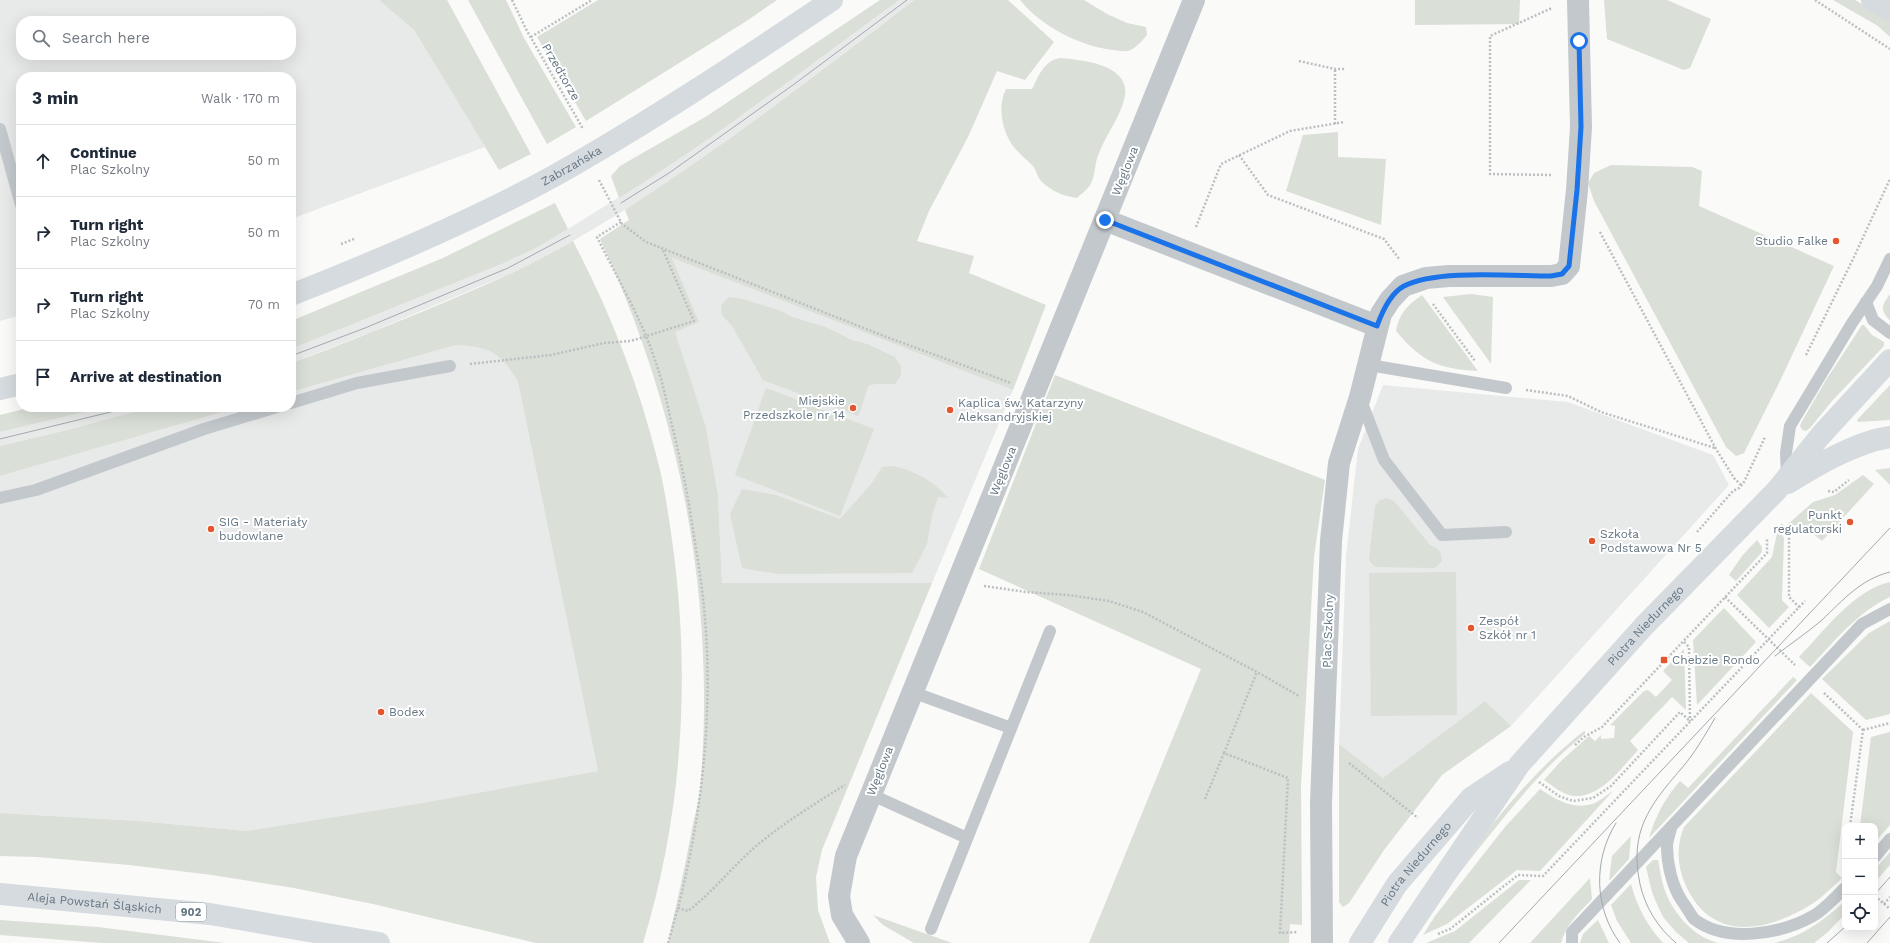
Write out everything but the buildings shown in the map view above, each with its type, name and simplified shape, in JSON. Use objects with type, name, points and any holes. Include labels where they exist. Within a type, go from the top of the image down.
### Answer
[{"type":"main road","name":"Zabrzańska","points":[[296,293],[447,230],[514,197],[591,154],[746,58],[832,0]]},
{"type":"main road","points":[[1872,0],[1890,10]]},
{"type":"main road","name":"Piotra Niedurnego","points":[[1399,943],[1519,765],[1644,626],[1782,483],[1821,435],[1890,360]]},
{"type":"main road","points":[[0,390],[16,385]]},
{"type":"main road","name":"Piotra Niedurnego","points":[[1782,483],[1805,473],[1834,457],[1868,443],[1890,437]]},
{"type":"main road","name":"Piotra Niedurnego","points":[[1360,943],[1397,884],[1471,798],[1519,765]]},
{"type":"main road","name":"Aleja Powstań Śląskich","points":[[0,894],[210,914],[379,943]]},
{"type":"street","name":"Węglowa","points":[[859,943],[842,915],[839,896],[846,856],[1194,0]]},
{"type":"street","name":"Plac Szkolny","points":[[1322,943],[1321,803],[1324,714],[1331,541],[1339,462],[1360,397],[1381,314],[1390,300],[1403,286],[1417,281],[1449,276],[1551,276],[1562,274],[1569,266],[1581,127],[1578,4]]},
{"type":"street","points":[[1105,220],[1377,326]]},
{"type":"lane","points":[[0,129],[16,187]]},
{"type":"lane","points":[[1782,483],[1790,426],[1882,277],[1890,258]]},
{"type":"lane","points":[[1866,302],[1873,320],[1890,333]]},
{"type":"lane","points":[[1369,365],[1506,388]]},
{"type":"lane","points":[[296,401],[357,383],[450,366]]},
{"type":"lane","points":[[1360,397],[1384,460],[1442,535],[1506,532]]},
{"type":"lane","points":[[0,498],[36,490],[204,429],[260,412]]},
{"type":"lane","points":[[1572,943],[1572,932],[1862,624],[1890,609]]},
{"type":"lane","points":[[931,929],[1050,631]]},
{"type":"lane","points":[[912,692],[1011,728]]},
{"type":"lane","points":[[870,794],[967,838]]},
{"type":"lane","points":[[1672,827],[1667,845],[1670,873],[1677,894],[1694,918],[1716,932],[1744,935],[1770,932],[1794,925],[1814,916],[1842,891]]},
{"type":"lane","points":[[1878,854],[1890,840]]},
{"type":"path","name":"Przedtorze","points":[[512,0],[531,37],[583,128],[591,154],[621,222]]},
{"type":"path","points":[[531,37],[592,0]]},
{"type":"path","points":[[1815,0],[1890,49]]},
{"type":"path","points":[[1578,4],[1553,8],[1490,36],[1490,174],[1578,175]]},
{"type":"path","points":[[1300,61],[1335,69],[1346,68]]},
{"type":"path","points":[[1334,124],[1335,69]]},
{"type":"path","points":[[1186,252],[1221,164],[1290,131],[1344,122]]},
{"type":"path","points":[[577,132],[588,125]]},
{"type":"path","points":[[1239,155],[1268,195],[1384,239],[1417,281],[1493,386]]},
{"type":"path","points":[[1803,360],[1854,257],[1890,179]]},
{"type":"path","points":[[668,943],[678,908],[698,816],[701,793],[707,674],[705,619],[699,570],[682,468],[663,384],[656,361],[637,317],[597,237],[621,222],[646,242],[884,336],[1015,385]]},
{"type":"path","points":[[1600,232],[1716,449],[1734,478],[1741,485],[1766,435]]},
{"type":"path","points":[[334,247],[356,238]]},
{"type":"path","points":[[450,366],[551,355],[604,343],[631,342],[694,321],[662,248]]},
{"type":"path","points":[[1506,388],[1568,396],[1601,412],[1716,449]]},
{"type":"path","points":[[1821,491],[1834,492],[1850,480]]},
{"type":"path","points":[[1776,529],[1786,520]]},
{"type":"path","points":[[1781,525],[1788,533],[1789,597],[1799,607]]},
{"type":"path","points":[[1602,727],[1767,553],[1767,538],[1772,534]]},
{"type":"path","points":[[981,584],[1026,592],[1068,595],[1109,601],[1143,612],[1257,672],[1303,698],[1324,714]]},
{"type":"path","points":[[1725,598],[1762,635]]},
{"type":"path","points":[[1437,934],[1450,929],[1518,875],[1543,876],[1805,601]]},
{"type":"path","points":[[1684,642],[1688,647],[1690,721]]},
{"type":"path","points":[[1205,799],[1257,672]]},
{"type":"path","points":[[1519,765],[1559,796],[1573,801],[1593,798],[1611,786],[1680,712],[1690,721]]},
{"type":"path","points":[[1850,823],[1863,730],[1890,723]]},
{"type":"path","points":[[1224,753],[1288,778],[1280,933],[1299,932],[1299,938]]},
{"type":"path","points":[[1344,758],[1420,820]]},
{"type":"path","points":[[678,908],[688,911],[707,897],[755,847],[814,804],[863,774],[880,771]]},
{"type":"path","points":[[1884,904],[1890,897]]},
{"type":"path","points":[[1878,899],[1890,909]]},
{"type":"shaded area","points":[[0,0],[379,0],[414,30],[485,147],[296,217],[296,72],[16,72],[16,316],[0,321]]},
{"type":"shaded area","points":[[379,0],[447,0],[531,154],[499,170],[414,30]]},
{"type":"shaded area","points":[[468,0],[506,0],[524,38],[576,127],[547,144]]},
{"type":"shaded area","points":[[598,0],[777,0],[745,22],[586,121],[537,37]]},
{"type":"shaded area","points":[[880,0],[899,0],[726,127],[619,198],[611,176],[620,166],[707,116]]},
{"type":"shaded area","points":[[894,0],[914,0],[802,87],[673,179],[625,210],[546,257],[371,332],[296,361],[296,347],[504,263],[538,247],[666,168],[766,98]]},
{"type":"shaded area","points":[[914,0],[1008,0],[1054,42],[1025,80],[997,71],[968,137],[929,211],[917,241],[974,256],[969,273],[1046,305],[1013,390],[672,258],[699,322],[675,332],[706,427],[718,495],[722,583],[932,583],[822,850],[816,877],[818,910],[830,943],[668,943],[700,790],[704,719],[703,649],[697,578],[686,508],[671,439],[652,371],[628,304],[600,239],[629,220],[625,210],[772,108]]},
{"type":"shaded area","points":[[1020,0],[1084,0],[1107,14],[1127,23],[1146,27],[1147,35],[1136,47],[1128,51],[1100,48],[1074,39],[1050,26]]},
{"type":"shaded area","points":[[1415,0],[1520,0],[1519,24],[1415,25]]},
{"type":"shaded area","points":[[1604,0],[1667,0],[1711,19],[1690,68],[1684,70],[1607,39]]},
{"type":"shaded area","points":[[1833,0],[1855,0],[1890,20],[1890,37],[1878,26]]},
{"type":"shaded area","points":[[1060,58],[1082,60],[1105,67],[1122,79],[1125,88],[1122,107],[1097,157],[1092,181],[1087,189],[1077,198],[1067,196],[1049,188],[1041,181],[1033,167],[1018,152],[1006,134],[1001,111],[1003,96],[1006,89],[1032,89],[1046,65]]},
{"type":"shaded area","points":[[1338,132],[1338,157],[1386,159],[1381,225],[1286,191],[1303,135]]},
{"type":"shaded area","points":[[1611,165],[1692,167],[1702,171],[1699,206],[1834,266],[1744,453],[1736,456],[1726,447],[1594,201],[1588,183],[1594,173]]},
{"type":"shaded area","points":[[555,203],[568,229],[538,247],[504,263],[296,347],[296,319],[443,258]]},
{"type":"shaded area","points":[[573,241],[599,293],[632,374],[641,402],[666,498],[672,540],[678,590],[681,641],[682,692],[680,743],[675,794],[667,844],[657,894],[643,943],[536,943],[373,904],[294,888],[212,875],[129,865],[37,857],[0,856],[0,813],[139,821],[246,831],[422,803],[598,771],[518,382],[506,364],[493,353],[486,350],[477,347],[456,345],[296,391],[296,361],[419,313],[516,271]]},
{"type":"shaded area","name":"Miejskie Przedszkole nr 14","points":[[672,258],[1013,390],[932,583],[722,583],[718,495],[706,427],[674,331],[699,322]]},
{"type":"shaded area","points":[[1471,294],[1493,297],[1491,364],[1443,297]]},
{"type":"shaded area","points":[[1890,294],[1890,321],[1883,311],[1883,305]]},
{"type":"shaded area","points":[[1422,295],[1478,371],[1452,368],[1432,362],[1414,350],[1396,331],[1402,314],[1412,302]]},
{"type":"shaded area","points":[[729,297],[743,299],[781,311],[792,317],[825,327],[852,340],[867,344],[895,357],[901,366],[901,375],[895,384],[869,385],[858,416],[763,380],[732,326],[722,315],[721,305]]},
{"type":"shaded area","points":[[1862,325],[1864,325],[1872,335],[1884,342],[1884,346],[1832,401],[1810,428],[1806,431],[1802,430],[1800,426],[1801,423],[1826,380]]},
{"type":"shaded area","points":[[456,345],[475,345],[492,351],[508,364],[518,382],[598,771],[422,803],[246,831],[139,821],[0,813],[0,476],[223,412],[296,412],[296,391]]},
{"type":"shaded area","points":[[1055,375],[1325,480],[1314,557],[1301,786],[1302,925],[1290,924],[1289,943],[1089,943],[1201,669],[979,569]]},
{"type":"shaded area","name":"Zespół Szkół nr 1","points":[[1383,385],[1568,402],[1713,455],[1729,485],[1511,726],[1485,701],[1383,778],[1339,744],[1346,556],[1358,449]]},
{"type":"shaded area","points":[[1890,385],[1890,420],[1858,422],[1857,420]]},
{"type":"shaded area","points":[[766,388],[874,429],[840,516],[735,475]]},
{"type":"shaded area","points":[[16,411],[85,412],[0,432],[0,415]]},
{"type":"shaded area","points":[[85,412],[134,412],[0,446],[0,432]]},
{"type":"shaded area","points":[[134,412],[223,412],[0,476],[0,446]]},
{"type":"shaded area","points":[[892,466],[916,473],[930,481],[948,498],[938,497],[932,515],[927,544],[912,573],[778,574],[742,568],[730,514],[742,489],[776,495],[840,519],[872,483],[882,467]]},
{"type":"shaded area","points":[[1890,468],[1890,485],[1875,470]]},
{"type":"shaded area","points":[[1863,475],[1874,484],[1822,541],[1810,533],[1787,525],[1813,502],[1835,495]]},
{"type":"shaded area","points":[[1387,498],[1394,501],[1430,545],[1439,551],[1442,561],[1435,568],[1376,567],[1369,560],[1375,506],[1380,500]]},
{"type":"shaded area","points":[[1779,530],[1784,538],[1782,600],[1789,607],[1769,628],[1737,595],[1772,557]]},
{"type":"shaded area","points":[[1757,540],[1762,547],[1762,552],[1736,581],[1729,575],[1742,556]]},
{"type":"shaded area","points":[[1456,572],[1457,715],[1371,716],[1369,573]]},
{"type":"shaded area","points":[[1890,582],[1890,597],[1878,603],[1857,619],[1810,667],[1799,657],[1829,624],[1852,602],[1877,586]]},
{"type":"shaded area","points":[[1724,608],[1756,642],[1697,705],[1693,640]]},
{"type":"shaded area","points":[[1890,621],[1890,714],[1866,720],[1822,679],[1869,633]]},
{"type":"shaded area","points":[[1684,649],[1686,710],[1672,697],[1630,741],[1638,750],[1618,773],[1602,787],[1593,792],[1574,796],[1558,790],[1544,780],[1561,761],[1589,736],[1595,741],[1601,735],[1601,739],[1614,738],[1615,726],[1610,725],[1644,691],[1648,690],[1656,697],[1672,680],[1663,671]]},
{"type":"shaded area","points":[[1793,677],[1797,680],[1649,838],[1661,808],[1680,781],[1688,788]]},
{"type":"shaded area","points":[[1811,693],[1853,732],[1836,872],[1842,878],[1824,895],[1795,914],[1759,926],[1742,927],[1725,924],[1710,917],[1697,904],[1683,879],[1679,864],[1679,849],[1681,834],[1684,827]]},
{"type":"shaded area","points":[[1485,701],[1511,726],[1442,775],[1384,850],[1349,903],[1343,907],[1339,902],[1339,744],[1383,778]]},
{"type":"shaded area","points":[[1584,731],[1585,734],[1551,764],[1511,809],[1406,943],[1466,858],[1510,804],[1558,753]]},
{"type":"shaded area","points":[[1890,732],[1890,825],[1878,839],[1878,823],[1860,823],[1871,737]]},
{"type":"shaded area","points":[[1540,789],[1566,803],[1580,806],[1595,803],[1613,791],[1540,871],[1517,870],[1447,924],[1423,935],[1435,916],[1505,827]]},
{"type":"shaded area","points":[[1631,836],[1629,859],[1609,881],[1612,856]]},
{"type":"shaded area","points":[[1890,852],[1890,865],[1878,879],[1878,866]]},
{"type":"shaded area","points":[[1653,860],[1658,860],[1664,888],[1672,906],[1684,922],[1700,935],[1718,943],[1689,943],[1677,933],[1663,917],[1652,892],[1646,867]]},
{"type":"shaded area","points":[[1590,878],[1592,899],[1570,924],[1561,943],[1530,943]]},
{"type":"shaded area","points":[[1519,880],[1531,880],[1469,943],[1426,943],[1455,931]]},
{"type":"shaded area","points":[[1631,884],[1643,915],[1663,943],[1631,943],[1617,921],[1611,905]]},
{"type":"shaded area","points":[[1842,904],[1842,917],[1828,932],[1814,943],[1774,943],[1794,937],[1829,915]]},
{"type":"shaded area","points":[[873,915],[952,943],[914,943],[883,925]]},
{"type":"shaded area","points":[[0,920],[98,927],[225,943],[102,943],[0,935]]},
{"type":"shaded area","points":[[1598,920],[1609,943],[1580,943],[1583,934]]},
{"type":"tram line","points":[[621,203],[669,173],[793,85],[907,0]]},
{"type":"tram line","points":[[296,354],[365,328],[508,268],[570,235]]},
{"type":"tram line","points":[[0,439],[111,412]]},
{"type":"tram line","points":[[1499,943],[1890,528]]},
{"type":"tram line","points":[[1775,656],[1816,625],[1861,585],[1880,575],[1890,572]]},
{"type":"tram line","points":[[1676,943],[1663,931],[1645,901],[1637,866],[1637,849],[1644,821],[1651,808],[1691,757],[1715,718]]},
{"type":"tram line","points":[[1616,823],[1603,852],[1600,868],[1600,884],[1601,899],[1605,915],[1611,929],[1620,943]]},
{"type":"tram line","points":[[1878,891],[1890,877]]},
{"type":"tram line","points":[[1867,943],[1890,917]]},
{"type":"tram line","points":[[1827,943],[1842,930]]},
{"type":"place","name":"Studio Falke","points":[[1836,241]]},
{"type":"place","name":"Miejskie Przedszkole nr 14","points":[[853,408]]},
{"type":"place","name":"Kaplica św. Katarzyny Aleksandryjskiej","points":[[950,410]]},
{"type":"place","name":"Punkt regulatorski","points":[[1850,522]]},
{"type":"place","name":"SIG - Materiały budowlane","points":[[211,529]]},
{"type":"place","name":"Szkoła Podstawowa Nr 5","points":[[1592,541]]},
{"type":"place","name":"Zespół Szkół nr 1","points":[[1471,628]]},
{"type":"place","name":"Chebzie Rondo","points":[[1664,660]]},
{"type":"place","name":"Bodex","points":[[381,712]]},
{"type":"route","points":[[1105,220],[1377,326],[1381,314],[1390,300],[1403,286],[1426,278],[1449,276],[1551,276],[1562,274],[1569,266],[1577,190],[1581,127],[1579,41]]}]
